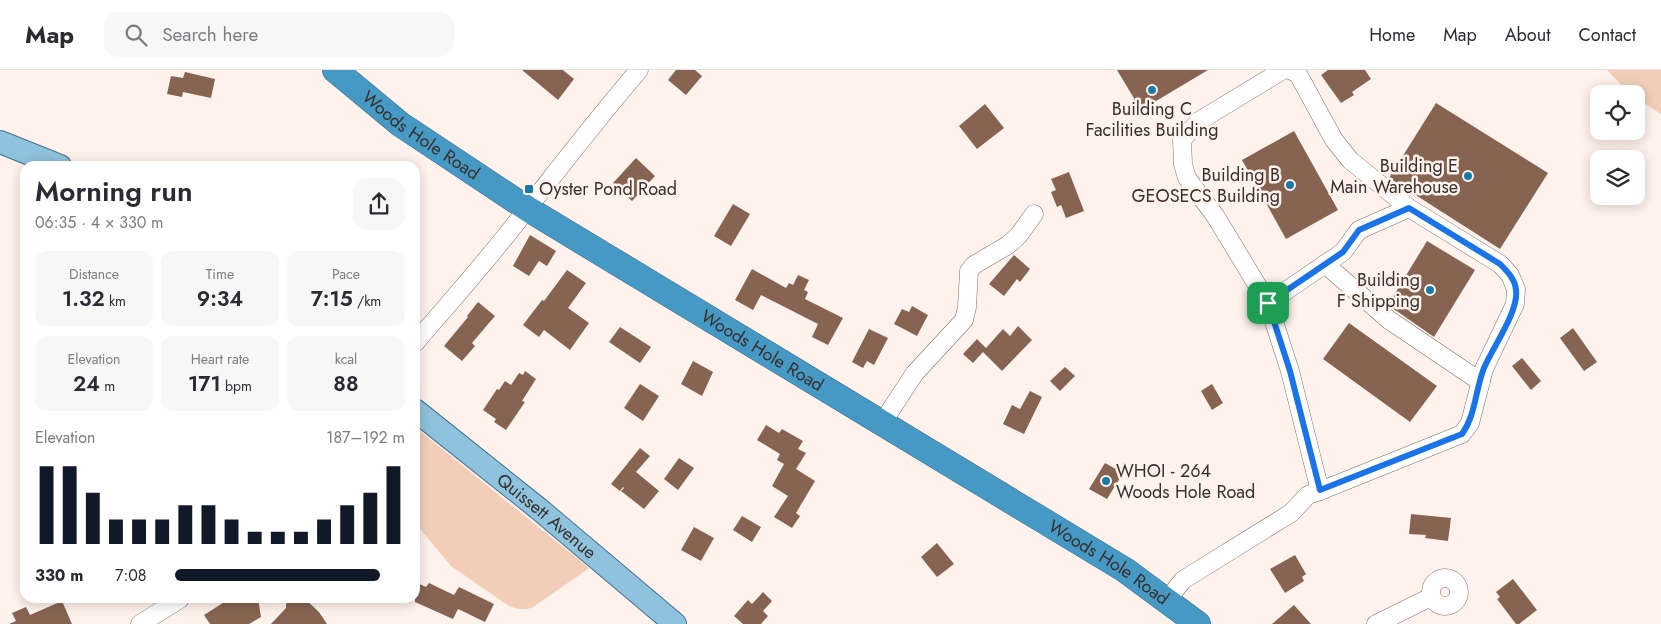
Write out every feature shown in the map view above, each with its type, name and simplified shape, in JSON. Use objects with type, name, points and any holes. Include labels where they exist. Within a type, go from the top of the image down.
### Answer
[{"type":"highway","name":"Woods Hole Road","points":[[335,70],[400,124],[528,208],[1117,565],[1198,624]]},
{"type":"main road","points":[[0,142],[48,161]]},
{"type":"main road","name":"Quissett Avenue","points":[[420,414],[539,509],[675,624]]},
{"type":"street","points":[[420,337],[458,294],[639,70]]},
{"type":"street","points":[[1283,70],[1199,121],[1182,140],[1183,164],[1187,178],[1216,217],[1268,303],[1290,371],[1320,490]]},
{"type":"street","points":[[1167,600],[1184,580],[1291,513],[1308,495],[1462,434],[1470,423],[1484,369],[1516,304],[1516,289],[1510,275],[1500,264],[1409,208],[1350,160],[1334,140],[1298,74],[1290,70]]},
{"type":"street","points":[[1268,303],[1343,252],[1359,230],[1409,208]]},
{"type":"street","points":[[882,423],[915,373],[964,320],[967,307],[969,271],[974,265],[1008,245],[1019,235],[1034,214]]},
{"type":"street","points":[[1325,264],[1389,320],[1481,382]]},
{"type":"street","points":[[1376,624],[1431,597]]},
{"type":"street","points":[[140,624],[174,603]]},
{"type":"shaded area","points":[[1607,70],[1661,70],[1661,114],[1645,104],[1645,85],[1621,85]]},
{"type":"shaded area","points":[[420,431],[588,567],[588,569],[533,607],[518,609],[509,606],[451,566],[420,529]]},
{"type":"building","points":[[522,70],[563,70],[574,79],[558,100]]},
{"type":"building","points":[[676,70],[695,70],[702,76],[686,95],[668,80]]},
{"type":"building","name":"Building C Facilities Building","points":[[1117,70],[1208,70],[1141,110]]},
{"type":"building","points":[[1328,70],[1365,70],[1371,79],[1352,92],[1354,95],[1341,103],[1321,75]]},
{"type":"building","points":[[185,72],[215,79],[211,98],[183,92],[182,97],[167,94],[171,76],[183,78]]},
{"type":"building","name":"Building E Main Warehouse","points":[[1436,103],[1548,173],[1500,249],[1389,178]]},
{"type":"building","points":[[985,104],[1004,128],[977,149],[959,126]]},
{"type":"building","name":"Building B GEOSECS Building","points":[[1294,131],[1338,210],[1286,239],[1242,160]]},
{"type":"building","points":[[636,158],[655,176],[632,201],[613,183]]},
{"type":"building","points":[[1069,172],[1084,211],[1066,218],[1061,205],[1057,207],[1051,192],[1056,190],[1051,179]]},
{"type":"building","points":[[733,204],[750,214],[731,246],[714,236]]},
{"type":"building","points":[[530,235],[556,251],[547,266],[539,261],[529,276],[513,266]]},
{"type":"building","name":"Building F Shipping","points":[[1427,241],[1475,270],[1434,337],[1388,305]]},
{"type":"building","points":[[1014,255],[1030,269],[1020,282],[1017,279],[1004,296],[989,284]]},
{"type":"building","points":[[752,269],[786,288],[789,283],[793,285],[798,275],[809,280],[804,290],[808,292],[805,299],[843,318],[828,345],[812,337],[818,324],[761,295],[753,310],[735,300]]},
{"type":"building","points":[[567,270],[586,283],[568,308],[589,323],[570,350],[544,330],[539,337],[523,325]]},
{"type":"building","points":[[478,302],[495,316],[472,343],[475,346],[462,361],[444,346]]},
{"type":"building","points":[[912,306],[928,315],[917,336],[894,324],[902,309],[909,312]]},
{"type":"building","points":[[1349,323],[1437,386],[1410,422],[1323,359]]},
{"type":"building","points":[[1018,326],[1032,340],[1002,371],[983,352],[973,363],[963,354],[977,339],[986,348],[1003,329],[1010,336]]},
{"type":"building","points":[[620,327],[651,347],[640,363],[609,342]]},
{"type":"building","points":[[1573,328],[1597,362],[1584,371],[1560,338]]},
{"type":"building","points":[[869,329],[888,338],[874,365],[867,361],[863,368],[852,362]]},
{"type":"building","points":[[1522,358],[1541,381],[1531,390],[1512,366]]},
{"type":"building","points":[[693,361],[713,372],[702,396],[681,384]]},
{"type":"building","points":[[1065,367],[1075,376],[1060,391],[1050,381]]},
{"type":"building","points":[[525,371],[536,379],[522,401],[525,402],[506,430],[494,422],[496,419],[483,410],[497,389],[499,390],[505,381],[511,385],[519,373],[523,375]]},
{"type":"building","points":[[640,384],[659,396],[643,421],[624,408]]},
{"type":"building","points":[[1212,384],[1223,403],[1212,410],[1201,391]]},
{"type":"building","points":[[1030,391],[1042,397],[1024,434],[1003,424],[1012,405],[1020,409]]},
{"type":"building","points":[[766,425],[779,433],[782,429],[803,441],[798,449],[806,453],[796,469],[815,481],[796,513],[800,516],[792,528],[774,517],[788,496],[772,486],[784,464],[777,460],[780,454],[757,440]]},
{"type":"building","points":[[640,448],[650,456],[636,472],[659,491],[644,509],[621,491],[623,487],[620,491],[611,484]]},
{"type":"building","points":[[679,458],[694,468],[678,490],[664,479]]},
{"type":"building","name":"WHOI - 264 Woods Hole Road","points":[[1105,463],[1123,473],[1107,499],[1089,489]]},
{"type":"building","points":[[1411,514],[1451,518],[1448,541],[1425,538],[1426,535],[1409,534]]},
{"type":"building","points":[[742,516],[761,527],[752,542],[733,530]]},
{"type":"building","points":[[694,527],[714,538],[701,561],[681,550]]},
{"type":"building","points":[[937,543],[954,564],[937,577],[921,557]]},
{"type":"building","points":[[1295,555],[1306,574],[1302,577],[1304,581],[1285,593],[1270,569]]},
{"type":"building","points":[[1513,579],[1537,610],[1519,624],[1516,624],[1497,599],[1500,597],[1496,592]]},
{"type":"building","points":[[429,583],[454,595],[459,587],[494,604],[485,622],[458,609],[453,619],[417,603],[420,603],[420,584],[426,587]]},
{"type":"building","points":[[763,592],[772,601],[763,611],[768,616],[761,624],[743,624],[734,616],[748,600],[752,604]]},
{"type":"building","points":[[57,603],[63,603],[72,624],[9,624],[16,621],[12,613],[26,607],[30,615]]},
{"type":"building","points":[[223,603],[259,603],[261,617],[249,624],[210,624],[204,615]]},
{"type":"building","points":[[309,603],[319,612],[327,624],[271,624],[286,608],[286,604]]},
{"type":"building","points":[[1294,605],[1311,624],[1272,624]]},
{"type":"place","name":"Building C Facilities Building","points":[[1152,90]]},
{"type":"place","name":"Building E Main Warehouse","points":[[1468,176]]},
{"type":"place","name":"Building B GEOSECS Building","points":[[1290,185]]},
{"type":"place","name":"Oyster Pond Road","points":[[529,189]]},
{"type":"place","name":"Building F Shipping","points":[[1430,290]]},
{"type":"place","name":"WHOI - 264 Woods Hole Road","points":[[1106,481]]},
{"type":"route","points":[[1409,208],[1500,264],[1510,275],[1516,289],[1516,304],[1484,369],[1470,423],[1462,434],[1320,490],[1290,371],[1268,303],[1343,252],[1359,230],[1409,208]]}]
